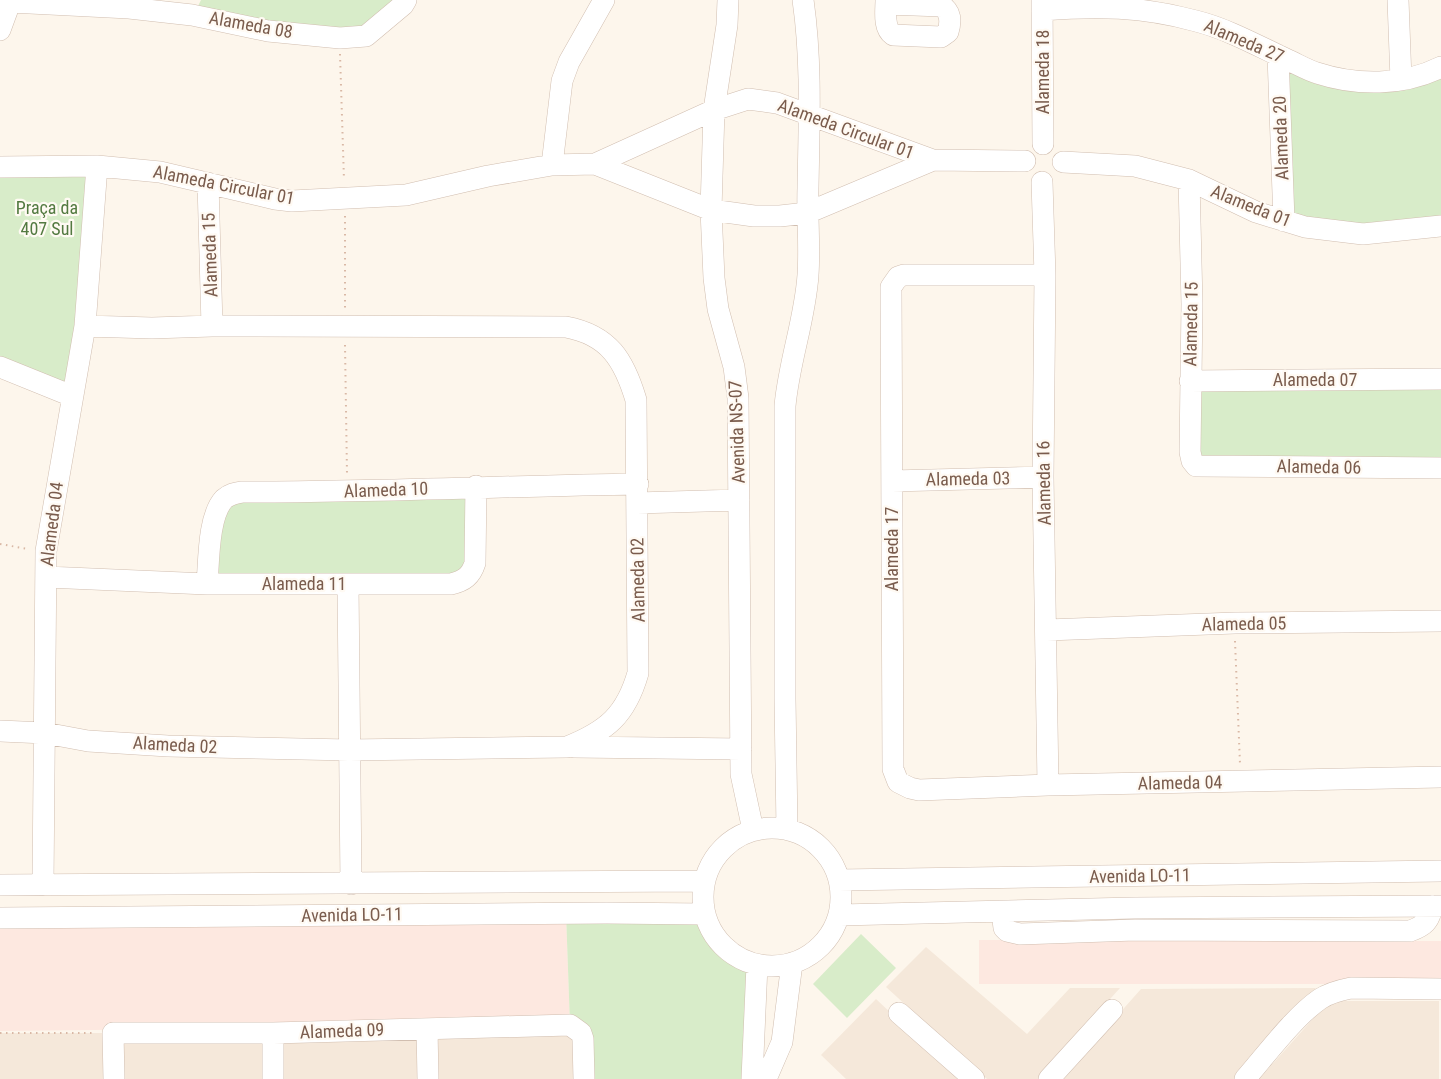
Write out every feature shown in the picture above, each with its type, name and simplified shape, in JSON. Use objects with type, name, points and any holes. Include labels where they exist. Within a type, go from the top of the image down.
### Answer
[{"type":"street","name":"Alameda 08","points":[[10,1],[118,7],[196,7],[268,31],[340,38],[366,36],[404,5],[406,0]]},
{"type":"street","points":[[552,165],[562,81],[569,62],[604,0]]},
{"type":"street","name":"Avenida NS-07","points":[[728,0],[727,25],[714,110],[711,210],[714,278],[734,367],[738,398],[741,774],[753,830]]},
{"type":"street","points":[[787,829],[785,406],[787,377],[800,329],[808,275],[809,116],[807,30],[803,0]]},
{"type":"street","points":[[1398,0],[1401,80]]},
{"type":"street","points":[[0,30],[10,1]]},
{"type":"street","name":"Alameda 27","points":[[1042,5],[1194,10],[1214,26],[1316,73],[1350,80],[1401,80],[1429,73],[1441,67]]},
{"type":"street","name":"Alameda 18","points":[[1042,5],[1043,144]]},
{"type":"street","name":"Alameda 20","points":[[1278,55],[1284,221]]},
{"type":"street","name":"Alameda Circular 01","points":[[595,164],[714,110],[748,99],[777,103],[933,160]]},
{"type":"street","points":[[1043,144],[1054,147],[1063,162],[1057,177],[1042,182],[1031,177],[1025,167],[1025,161],[1033,148],[1043,144]]},
{"type":"street","points":[[933,160],[1025,161]]},
{"type":"street","name":"Alameda Circular 01","points":[[0,166],[97,166],[160,172],[292,201],[406,195],[488,176],[552,165],[595,164],[711,210],[754,216],[780,216],[807,213],[933,160]]},
{"type":"street","name":"Alameda 01","points":[[1063,162],[1135,166],[1189,180],[1256,212],[1305,227],[1363,234],[1441,226]]},
{"type":"street","name":"Alameda 04","points":[[43,885],[46,551],[86,326],[97,166]]},
{"type":"street","name":"Alameda 15","points":[[1189,180],[1192,304],[1190,452],[1196,466]]},
{"type":"street","name":"Alameda 16","points":[[1042,182],[1045,274],[1043,477],[1048,785]]},
{"type":"street","name":"Alameda 15","points":[[208,183],[212,326]]},
{"type":"street","name":"Alameda 17","points":[[919,790],[898,782],[894,769],[890,293],[894,281],[904,275],[1045,274]]},
{"type":"street","name":"Alameda 02","points":[[0,731],[45,733],[88,741],[168,746],[350,750],[567,747],[589,738],[620,714],[632,693],[638,673],[636,400],[630,377],[618,356],[600,339],[584,330],[566,327],[212,326],[152,328],[86,326]]},
{"type":"street","points":[[0,367],[72,396]]},
{"type":"street","name":"Alameda 07","points":[[1190,381],[1441,379]]},
{"type":"street","name":"Alameda 06","points":[[1196,466],[1441,468]]},
{"type":"street","name":"Alameda 03","points":[[892,481],[1043,477]]},
{"type":"street","name":"Alameda 10","points":[[207,584],[214,518],[218,507],[231,494],[242,492],[347,492],[476,486],[739,500]]},
{"type":"street","name":"Alameda 11","points":[[46,577],[207,584],[451,584],[466,578],[472,572],[475,563],[476,486]]},
{"type":"street","points":[[348,584],[351,884]]},
{"type":"street","name":"Alameda 05","points":[[1047,630],[1235,623],[1441,621]]},
{"type":"street","points":[[567,747],[741,749]]},
{"type":"street","name":"Alameda 04","points":[[919,790],[1441,777]]},
{"type":"street","points":[[770,827],[787,829],[805,836],[821,848],[832,863],[839,880],[840,915],[830,935],[813,952],[792,963],[775,966],[757,965],[733,955],[714,937],[704,914],[703,881],[713,858],[730,841],[753,830],[770,827]]},
{"type":"street","name":"Avenida LO-11","points":[[839,880],[1441,871]]},
{"type":"street","name":"Avenida LO-11","points":[[0,885],[703,881]]},
{"type":"street","name":"Avenida LO-11","points":[[840,915],[1134,908],[1437,906]]},
{"type":"street","name":"Avenida LO-11","points":[[0,918],[704,914]]},
{"type":"street","points":[[783,1079],[782,1042],[792,963]]},
{"type":"street","points":[[752,1079],[757,965]]},
{"type":"street","points":[[1245,1079],[1296,1021],[1320,999],[1352,988],[1441,989]]},
{"type":"street","points":[[1050,1079],[1112,1010]]},
{"type":"street","points":[[899,1013],[974,1079]]},
{"type":"street","name":"Alameda 09","points":[[113,1033],[273,1033],[570,1025],[581,1033],[583,1039],[584,1079]]},
{"type":"street","points":[[427,1029],[428,1079]]},
{"type":"street","points":[[113,1033],[114,1079]]},
{"type":"street","points":[[273,1033],[273,1079]]},
{"type":"street","points":[[766,1079],[782,1042]]},
{"type":"path","points":[[340,38],[345,200],[347,492]]},
{"type":"path","points":[[0,544],[46,551]]},
{"type":"path","points":[[1235,623],[1241,781]]},
{"type":"path","points":[[0,1033],[113,1033]]},
{"type":"shaded area","points":[[566,913],[570,1025],[0,1031],[0,916]]},
{"type":"shaded area","points":[[979,940],[1441,941],[1441,984],[979,984]]},
{"type":"shaded area","points":[[926,947],[1027,1034],[1070,988],[1120,988],[1038,1079],[987,1079],[886,987]]},
{"type":"shaded area","points":[[1316,988],[1235,1079],[1061,1079],[1141,989]]},
{"type":"shaded area","points":[[876,999],[961,1079],[846,1079],[821,1055]]},
{"type":"shaded area","points":[[1329,1001],[1439,1001],[1439,1079],[1259,1079]]},
{"type":"shaded area","points":[[576,1028],[578,1079],[0,1079],[0,1033],[273,1033]]},
{"type":"green space","points":[[201,0],[406,0],[403,5],[340,38],[198,6]]},
{"type":"green space","points":[[1278,55],[1333,77],[1441,67],[1441,226],[1394,232],[1293,215]]},
{"type":"green space","name":"Praça da 407 Sul","points":[[97,166],[72,396],[0,366],[0,174]]},
{"type":"green space","points":[[1441,379],[1441,468],[1196,466],[1190,381]]},
{"type":"green space","points":[[476,486],[475,563],[460,582],[207,584],[218,507],[242,492]]},
{"type":"green space","points":[[566,913],[704,914],[733,955],[757,965],[752,1079],[582,1079],[570,1025]]},
{"type":"green space","points":[[861,934],[896,968],[847,1018],[813,984]]}]
